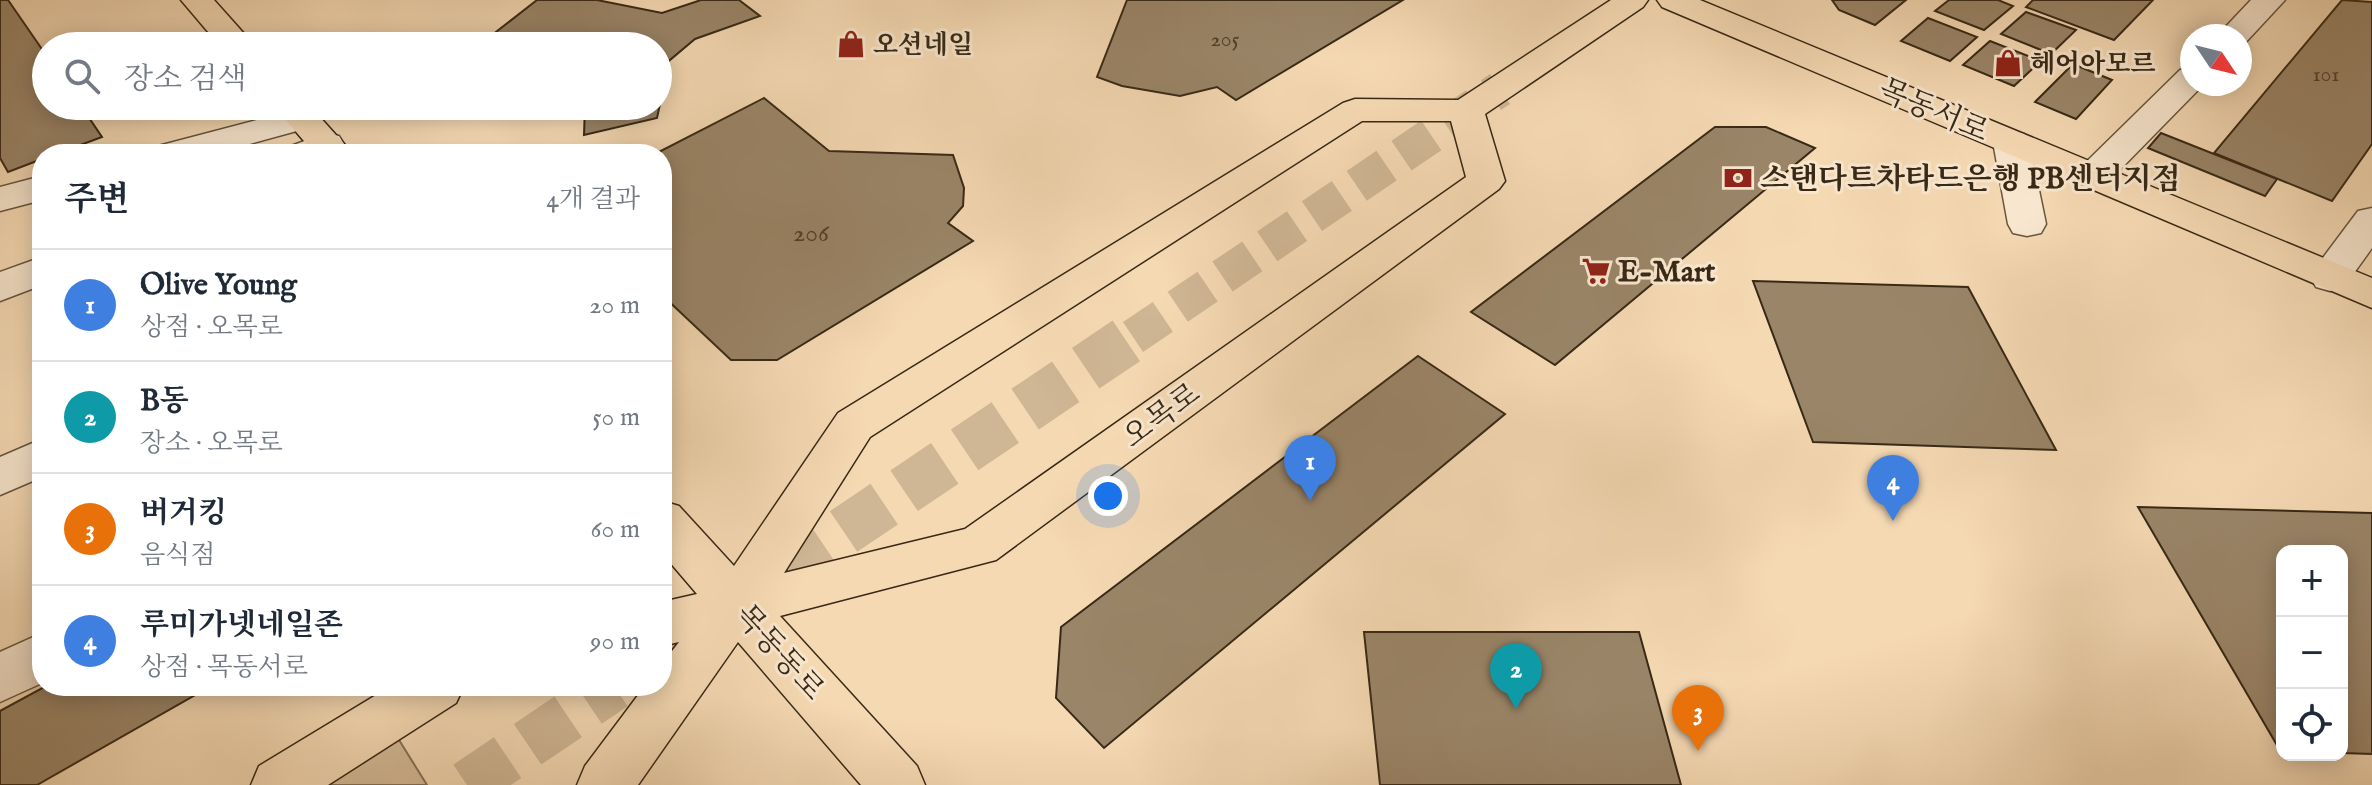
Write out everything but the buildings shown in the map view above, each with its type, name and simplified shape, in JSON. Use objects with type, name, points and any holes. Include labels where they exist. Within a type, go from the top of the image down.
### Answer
[{"type":"main road","points":[[197,0],[226,32]]},
{"type":"main road","points":[[672,693],[737,603],[854,425],[1355,110],[1466,111],[1632,0]]},
{"type":"main road","name":"목동서로","points":[[1673,0],[2372,294]]},
{"type":"main road","name":"오목로","points":[[672,621],[979,546],[1486,181],[1466,111]]},
{"type":"main road","name":"목동동로","points":[[672,531],[897,785]]},
{"type":"main road","points":[[279,785],[421,696]]},
{"type":"main road","points":[[605,785],[670,696]]},
{"type":"street","points":[[2245,24],[2269,0]]},
{"type":"street","points":[[2093,176],[2180,89]]},
{"type":"street","points":[[249,144],[312,136]]},
{"type":"street","points":[[2011,142],[2027,224]]},
{"type":"street","points":[[0,199],[32,191]]},
{"type":"street","points":[[2330,277],[2372,220]]},
{"type":"street","points":[[0,287],[32,274]]},
{"type":"street","points":[[0,477],[32,462]]},
{"type":"street","points":[[0,679],[32,661]]},
{"type":"shaded area","points":[[391,727],[427,785],[299,785]]},
{"type":"tunnel","points":[[1133,337],[1500,89]]},
{"type":"tunnel","points":[[672,647],[1135,335]]},
{"type":"tunnel","points":[[467,785],[599,696]]},
{"type":"place","name":"오션네일","points":[[851,44]]},
{"type":"place","name":"헤어아모르","points":[[2008,63]]},
{"type":"place","name":"스탠다트차타드은행 PB센터지점","points":[[1738,178]]},
{"type":"place","name":"E-Mart","points":[[1596,271]]},
{"type":"place","name":"Olive Young","points":[[1310,501]]},
{"type":"place","name":"루미가넷네일존","points":[[1893,521]]},
{"type":"place","name":"B동","points":[[1516,709]]},
{"type":"place","name":"버거킹","points":[[1698,751]]}]
